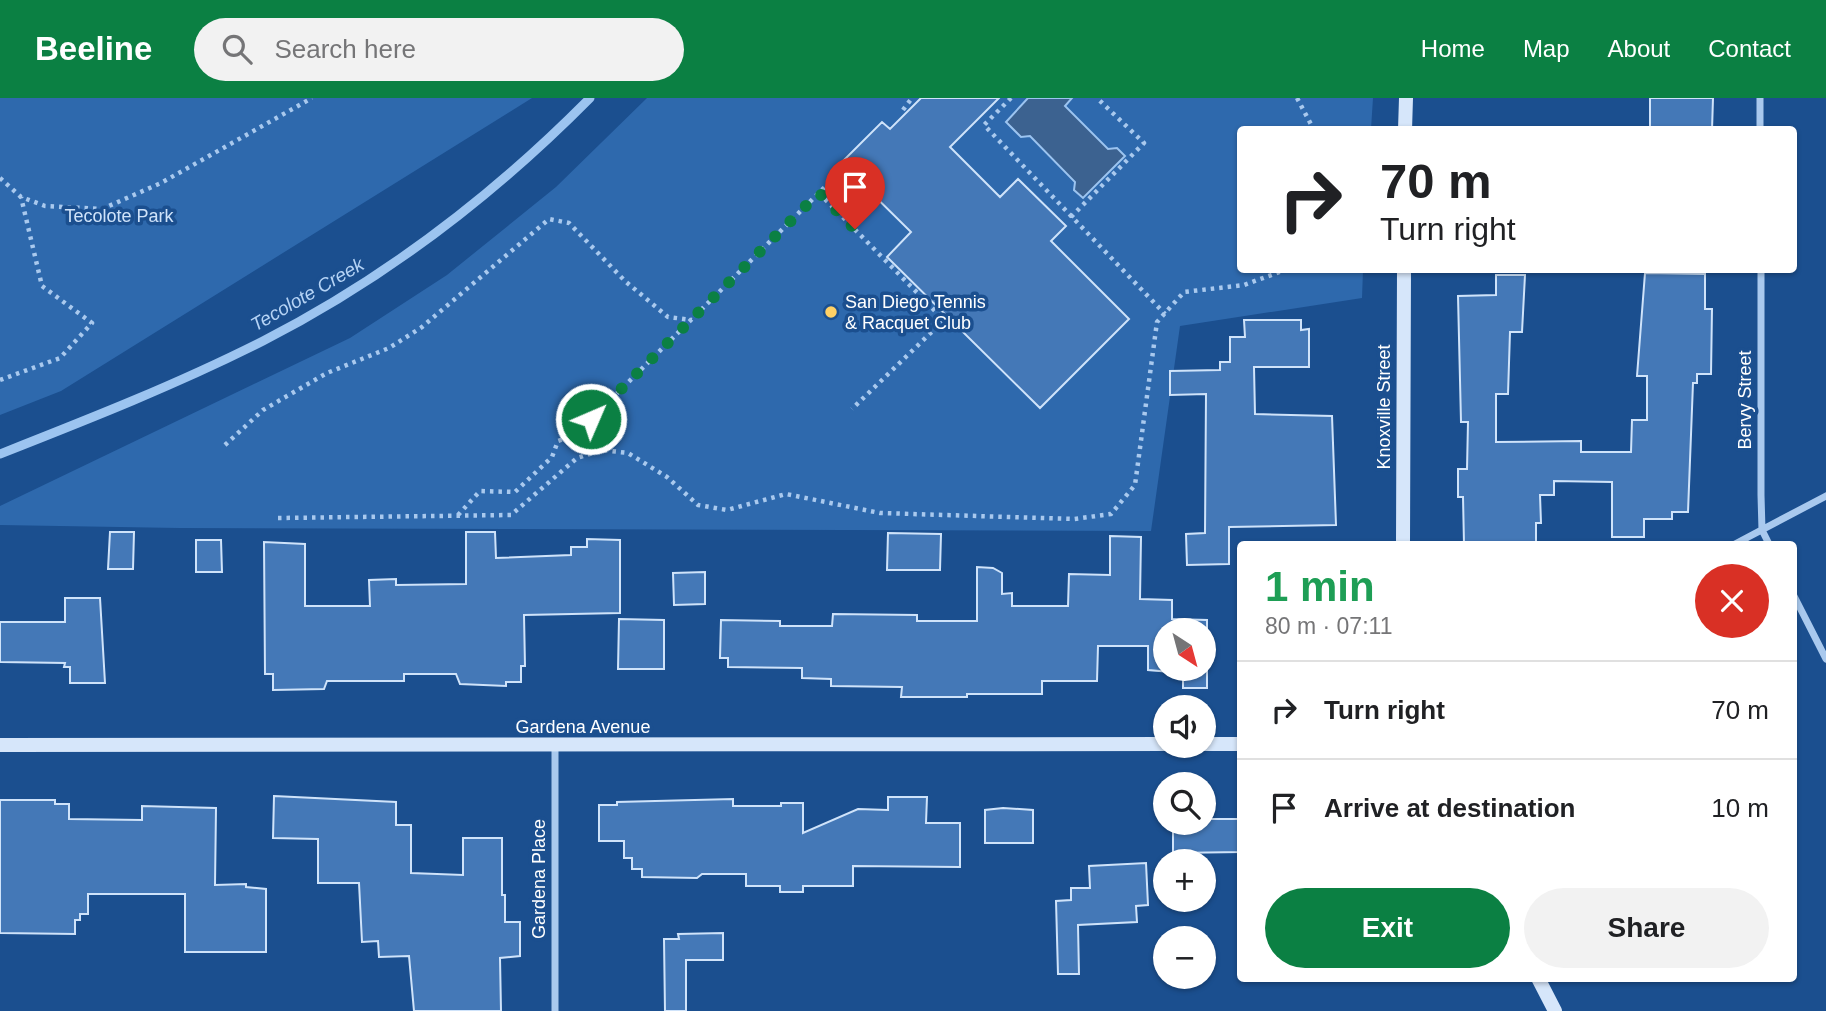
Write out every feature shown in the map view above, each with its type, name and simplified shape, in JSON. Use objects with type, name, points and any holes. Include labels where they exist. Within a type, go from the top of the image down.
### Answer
[{"type":"street","points":[[1405,126],[1406,98]]},
{"type":"street","points":[[1760,98],[1760,126]]},
{"type":"street","name":"Knoxville Street","points":[[1403,541],[1405,273]]},
{"type":"street","name":"Bervy Street","points":[[1761,273],[1762,530]]},
{"type":"street","points":[[1741,541],[1826,496]]},
{"type":"street","points":[[1762,530],[1768,541]]},
{"type":"street","points":[[1797,602],[1826,659]]},
{"type":"street","name":"Gardena Avenue","points":[[0,744],[105,742],[555,747],[1153,744]]},
{"type":"street","points":[[1216,744],[1237,744]]},
{"type":"street","name":"Gardena Place","points":[[555,747],[555,1011]]},
{"type":"street","points":[[1540,982],[1555,1011]]},
{"type":"path","points":[[0,178],[21,197],[45,206],[102,209],[161,183],[312,98]]},
{"type":"path","points":[[903,110],[912,98]]},
{"type":"path","points":[[1011,98],[984,125],[1165,314]]},
{"type":"path","points":[[1071,217],[1143,143],[1097,98]]},
{"type":"path","points":[[1297,98],[1312,126]]},
{"type":"path","points":[[457,516],[480,491],[515,492],[552,457],[558,441],[575,435],[842,170]]},
{"type":"path","points":[[819,193],[944,320],[852,410]]},
{"type":"path","points":[[0,380],[60,358],[92,323],[42,286],[21,197]]},
{"type":"path","points":[[225,445],[263,410],[327,373],[389,348],[422,327],[549,219],[569,223],[625,281],[668,317],[692,320]]},
{"type":"path","points":[[278,518],[511,515],[577,458],[602,450],[628,453],[667,477],[698,505],[727,510],[786,494],[880,513],[1074,519],[1111,514],[1135,485],[1157,322],[1184,292],[1244,285],[1277,273]]},
{"type":"green space","name":"Tecolote Park","points":[[0,98],[532,98],[61,391],[0,415]]},
{"type":"green space","name":"San Diego Tennis & Racquet Club","points":[[647,98],[1373,98],[1371,126],[1237,126],[1237,273],[1363,273],[1362,298],[1180,326],[1151,531],[0,525],[0,506],[350,338],[447,275],[556,187]]},
{"type":"shaded area","points":[[1028,98],[1072,98],[1065,106],[1108,149],[1117,148],[1125,156],[1083,198],[1074,190],[1075,182],[1030,136],[1021,137],[1006,122]]},
{"type":"building","points":[[921,98],[999,98],[950,147],[1000,197],[1018,179],[1066,226],[1051,241],[1129,319],[1040,408],[887,257],[911,232],[841,163],[882,122],[890,129]]},
{"type":"building","points":[[1650,98],[1713,98],[1712,126],[1650,126]]},
{"type":"building","points":[[1645,273],[1705,274],[1705,309],[1712,309],[1711,374],[1697,374],[1697,383],[1693,383],[1688,512],[1672,512],[1672,519],[1644,519],[1644,537],[1612,537],[1612,482],[1554,481],[1554,495],[1540,495],[1541,523],[1536,523],[1536,541],[1464,541],[1463,497],[1458,497],[1458,469],[1467,469],[1468,422],[1461,422],[1458,296],[1496,295],[1496,275],[1525,275],[1522,332],[1510,332],[1508,394],[1496,394],[1496,442],[1581,441],[1581,452],[1631,452],[1632,420],[1647,420],[1647,376],[1637,376]]},
{"type":"building","points":[[1244,320],[1301,320],[1301,330],[1309,329],[1309,367],[1254,367],[1255,414],[1332,416],[1336,525],[1229,527],[1229,564],[1187,565],[1186,534],[1205,533],[1206,394],[1170,395],[1170,371],[1220,370],[1220,362],[1230,362],[1230,337],[1245,337]]},
{"type":"building","points":[[110,532],[134,532],[133,569],[108,569]]},
{"type":"building","points":[[466,532],[495,532],[496,558],[571,555],[571,547],[587,547],[587,539],[620,540],[620,613],[524,615],[525,666],[521,666],[521,682],[506,682],[506,686],[460,684],[456,674],[404,674],[404,681],[327,681],[324,689],[273,690],[273,674],[265,674],[264,542],[305,544],[305,606],[370,606],[369,580],[396,579],[396,585],[466,584]]},
{"type":"building","points":[[888,533],[941,534],[940,570],[887,570]]},
{"type":"building","points":[[1110,536],[1141,537],[1140,599],[1172,600],[1172,618],[1153,618],[1153,670],[1148,670],[1148,646],[1098,646],[1097,681],[1042,681],[1042,694],[901,697],[902,687],[831,686],[831,679],[802,678],[802,668],[728,667],[728,658],[720,658],[721,620],[780,621],[780,626],[832,626],[833,614],[917,615],[917,621],[977,621],[977,567],[993,568],[1002,573],[1002,594],[1012,593],[1012,606],[1068,606],[1069,574],[1110,575]]},
{"type":"building","points":[[196,540],[221,540],[222,572],[196,572]]},
{"type":"building","points":[[705,572],[705,604],[674,605],[673,573]]},
{"type":"building","points":[[65,598],[100,598],[105,683],[70,683],[70,667],[64,667],[65,663],[0,662],[0,622],[65,622]]},
{"type":"building","points":[[619,619],[664,620],[664,669],[618,669]]},
{"type":"building","points":[[1183,681],[1207,681],[1207,688],[1183,688]]},
{"type":"building","points":[[274,796],[396,802],[396,825],[411,825],[411,873],[463,875],[463,838],[502,838],[505,922],[520,922],[520,956],[500,958],[501,1011],[414,1011],[409,956],[379,957],[378,941],[362,942],[359,883],[318,883],[318,839],[273,838]]},
{"type":"building","points":[[888,797],[927,797],[926,823],[960,823],[960,867],[853,866],[853,886],[803,886],[803,892],[780,892],[780,886],[746,886],[746,874],[702,874],[697,878],[642,877],[642,869],[632,869],[632,858],[624,858],[624,841],[599,841],[599,805],[617,805],[617,802],[733,799],[733,806],[803,803],[803,833],[858,809],[888,810]]},
{"type":"building","points":[[0,800],[55,800],[55,804],[69,804],[69,819],[142,820],[142,806],[216,808],[215,885],[246,884],[246,887],[266,889],[266,952],[185,952],[185,894],[88,894],[88,914],[80,914],[80,920],[75,920],[75,934],[0,933]]},
{"type":"building","points":[[985,810],[1033,810],[1033,843],[985,843]]},
{"type":"building","points":[[1216,819],[1237,819],[1237,852],[1173,849],[1173,835],[1216,835]]},
{"type":"building","points":[[1146,863],[1148,905],[1136,906],[1137,922],[1078,925],[1079,974],[1058,974],[1056,901],[1071,900],[1071,888],[1090,888],[1089,866]]},
{"type":"building","points":[[723,933],[723,960],[686,960],[686,1011],[665,1011],[664,939],[679,939],[678,934]]},
{"type":"waterway","name":"Tecolote Creek","points":[[0,454],[199,372],[308,317],[395,262],[477,201],[590,98]]},
{"type":"place","name":"San Diego Tennis & Racquet Club","points":[[831,312]]},
{"type":"route","points":[[591,419],[819,193],[855,229]]}]
